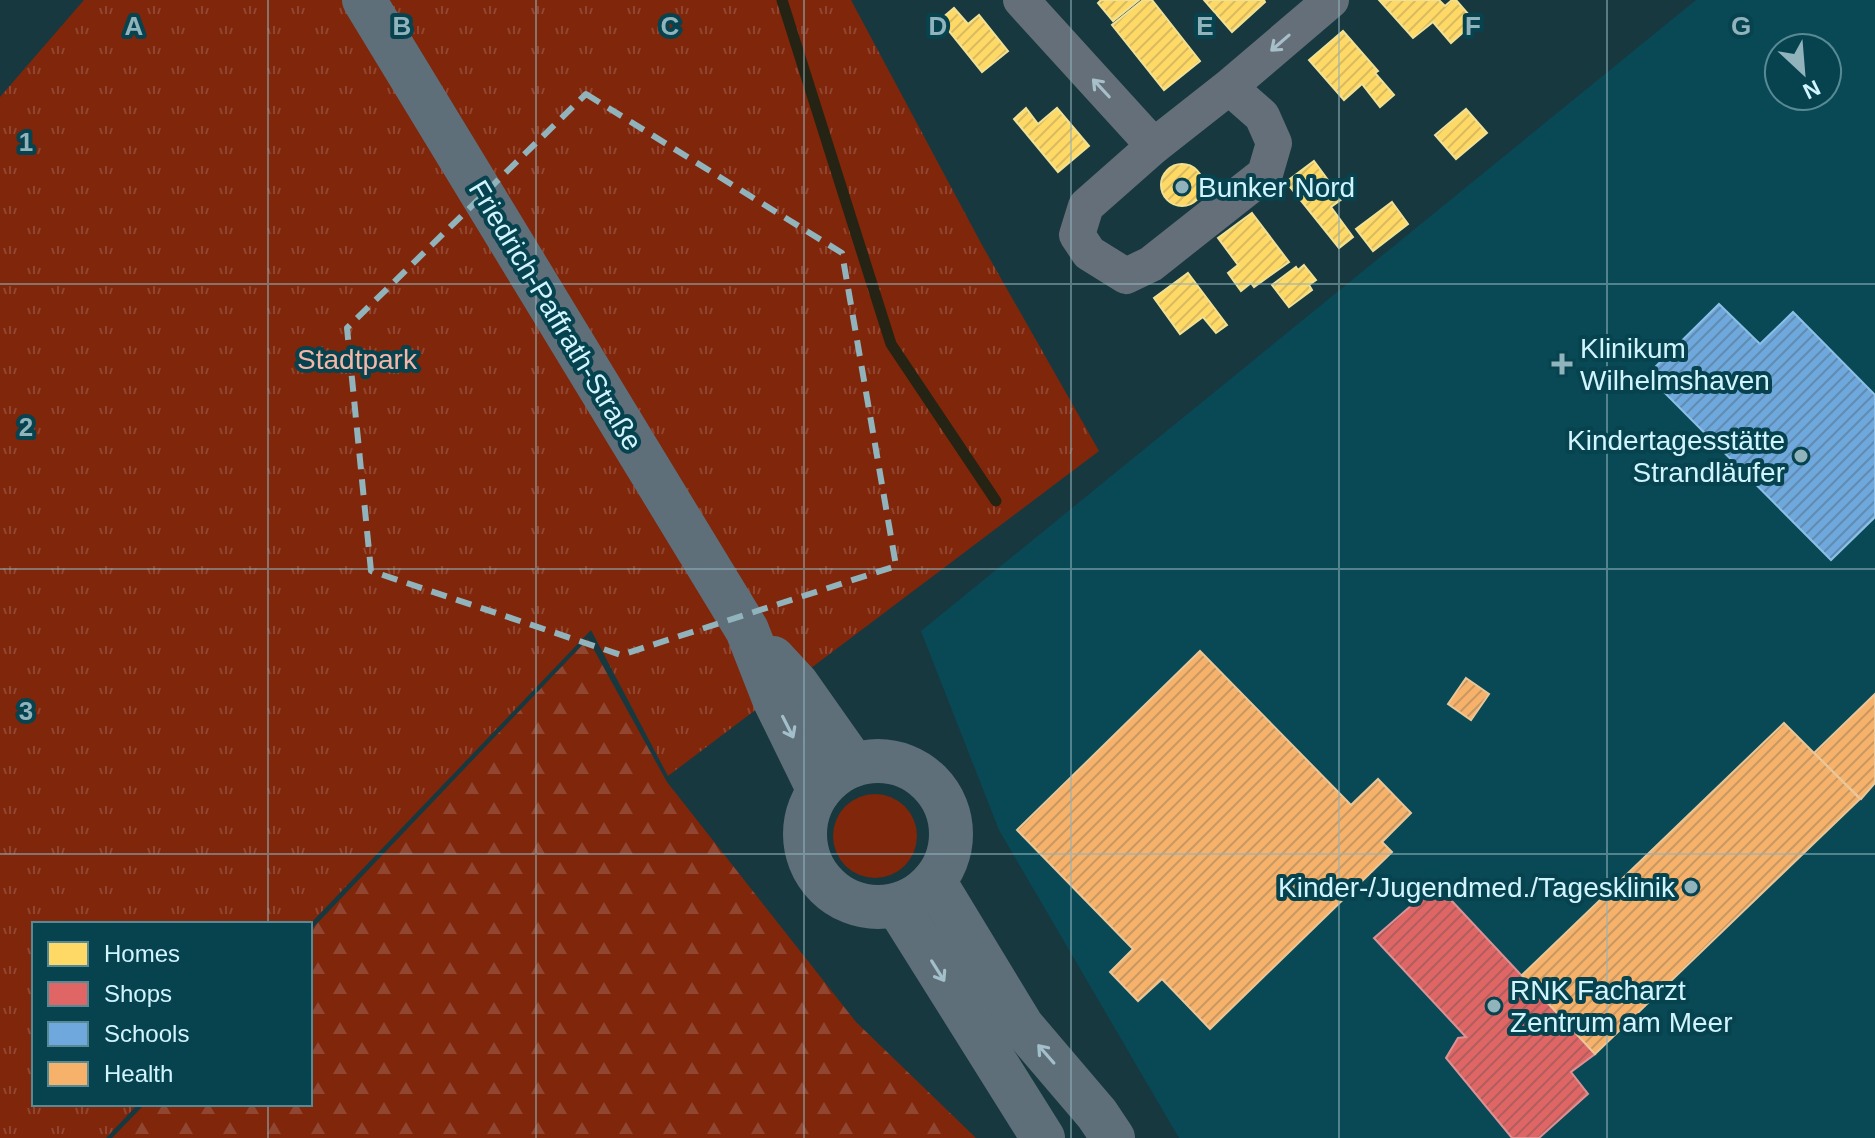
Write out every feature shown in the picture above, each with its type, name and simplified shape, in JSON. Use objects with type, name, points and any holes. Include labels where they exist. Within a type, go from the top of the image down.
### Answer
[{"type":"main road","name":"Friedrich-Paffrath-Straße","points":[[364,0],[747,630],[774,699],[819,791]]},
{"type":"main road","name":"Friedrich-Paffrath-Straße","points":[[747,630],[797,684],[854,765]]},
{"type":"main road","points":[[876,761],[897,763],[918,772],[935,788],[947,808],[951,834],[947,859],[934,881],[917,895],[897,905],[874,907],[853,903],[833,891],[817,875],[808,855],[804,833],[808,811],[819,791],[834,775],[854,765],[876,761]]},
{"type":"main road","points":[[934,881],[1022,1026],[1097,1114],[1113,1138]]},
{"type":"main road","points":[[897,905],[1043,1138]]},
{"type":"street","points":[[1021,0],[1154,146]]},
{"type":"street","points":[[1229,87],[1262,116],[1274,143],[1265,174],[1151,264],[1126,276],[1089,253],[1077,235],[1086,206],[1331,0]]},
{"type":"highlighted area","points":[[586,94],[842,253],[896,566],[621,655],[371,571],[347,328]]},
{"type":"shaded area","name":"Klinikum Wilhelmshaven","points":[[1696,0],[1875,0],[1875,1138],[1179,1138],[999,830],[921,631]]},
{"type":"green space","name":"Stadtpark","points":[[84,0],[851,0],[982,245],[1099,451],[668,776],[591,630],[312,922],[32,922],[32,1106],[136,1106],[106,1138],[0,1138],[0,97]]},
{"type":"green space","points":[[588,639],[667,782],[856,1022],[976,1138],[112,1138],[143,1106],[312,1106],[312,929]]},
{"type":"green space","points":[[875,794],[891,797],[905,806],[914,820],[917,836],[914,852],[905,866],[891,875],[875,878],[859,875],[845,866],[836,852],[833,836],[836,820],[845,806],[859,797]]},
{"type":"building: Homes","points":[[1101,0],[1139,0],[1113,21],[1098,3]]},
{"type":"building: Homes","points":[[1143,0],[1152,0],[1200,61],[1164,90],[1112,25]]},
{"type":"building: Homes","points":[[1204,0],[1264,0],[1265,2],[1232,32]]},
{"type":"building: Homes","points":[[1379,0],[1439,0],[1445,6],[1456,0],[1475,22],[1451,43],[1433,22],[1413,38]]},
{"type":"building: Homes","points":[[954,8],[968,24],[979,15],[1008,51],[982,72],[940,20]]},
{"type":"building: Homes","points":[[1343,31],[1378,71],[1375,73],[1394,95],[1380,107],[1362,84],[1344,100],[1309,60]]},
{"type":"building: Homes","points":[[1026,108],[1038,124],[1057,108],[1089,146],[1058,172],[1014,119]]},
{"type":"building: Homes","points":[[1466,109],[1487,133],[1456,159],[1435,135]]},
{"type":"building: Homes","points":[[1314,161],[1342,199],[1331,207],[1353,237],[1339,248],[1286,182]]},
{"type":"building: Homes","points":[[1182,164],[1197,170],[1203,185],[1197,200],[1182,206],[1167,200],[1161,185],[1167,170]]},
{"type":"building: Homes","points":[[1392,202],[1408,224],[1373,251],[1356,229]]},
{"type":"building: Homes","points":[[1252,213],[1289,262],[1254,287],[1251,283],[1241,291],[1228,273],[1238,265],[1218,238]]},
{"type":"building: Homes","points":[[1304,265],[1316,280],[1309,285],[1312,290],[1289,307],[1272,285],[1296,267],[1298,270]]},
{"type":"building: Homes","points":[[1188,273],[1227,325],[1216,333],[1203,317],[1180,334],[1154,298]]},
{"type":"building: Shops","name":"RNK Facharzt Zentrum am Meer","points":[[1436,884],[1595,1054],[1571,1072],[1588,1094],[1539,1138],[1512,1138],[1446,1058],[1458,1038],[1466,1037],[1374,938]]},
{"type":"building: Schools","name":"Kindertagesstätte Strandläufer","points":[[1719,304],[1760,344],[1793,312],[1875,395],[1875,517],[1831,560],[1647,375]]},
{"type":"building: Health","points":[[1200,651],[1351,805],[1378,779],[1411,813],[1382,842],[1392,852],[1210,1029],[1162,979],[1138,1001],[1110,972],[1133,949],[1017,830]]},
{"type":"building: Health","points":[[1466,678],[1489,694],[1471,720],[1448,704]]},
{"type":"building: Health","points":[[1875,694],[1875,783],[1861,799],[1814,753]]},
{"type":"building: Health","name":"Kinder-/Jugendmed./Tagesklinik","points":[[1784,723],[1860,799],[1595,1054],[1522,975]]},
{"type":"waterway","points":[[782,0],[891,344],[996,501]]},
{"type":"place","name":"Bunker Nord","points":[[1182,187]]},
{"type":"place","name":"Klinikum Wilhelmshaven","points":[[1562,364]]},
{"type":"place","name":"Kindertagesstätte Strandläufer","points":[[1801,456]]},
{"type":"place","name":"Kinder-/Jugendmed./Tagesklinik","points":[[1691,887]]},
{"type":"place","name":"RNK Facharzt Zentrum am Meer","points":[[1494,1006]]}]
